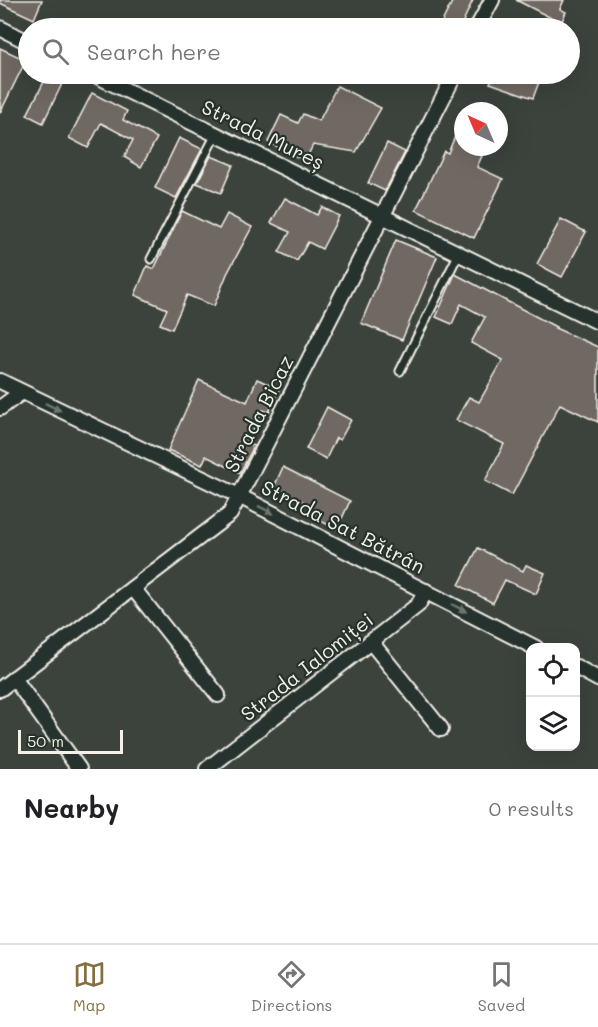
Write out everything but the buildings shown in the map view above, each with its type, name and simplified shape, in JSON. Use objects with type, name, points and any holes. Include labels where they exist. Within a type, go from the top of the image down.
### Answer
[{"type":"street","points":[[482,18],[492,0]]},
{"type":"street","points":[[0,28],[18,37]]},
{"type":"street","name":"Strada Mureș","points":[[114,84],[598,322]]},
{"type":"street","name":"Strada Bicaz","points":[[0,689],[230,514],[450,84]]},
{"type":"street","name":"Strada Sat Bătrân","points":[[0,381],[239,496],[527,643]]},
{"type":"street","points":[[0,408],[22,392]]},
{"type":"street","points":[[133,588],[218,695]]},
{"type":"street","name":"Strada Ialomiței","points":[[207,769],[418,605],[426,591]]},
{"type":"street","points":[[371,642],[441,729]]},
{"type":"street","points":[[580,669],[598,679]]},
{"type":"street","points":[[14,678],[79,769]]},
{"type":"lane","points":[[151,259],[216,134]]},
{"type":"lane","points":[[400,371],[459,253]]}]
